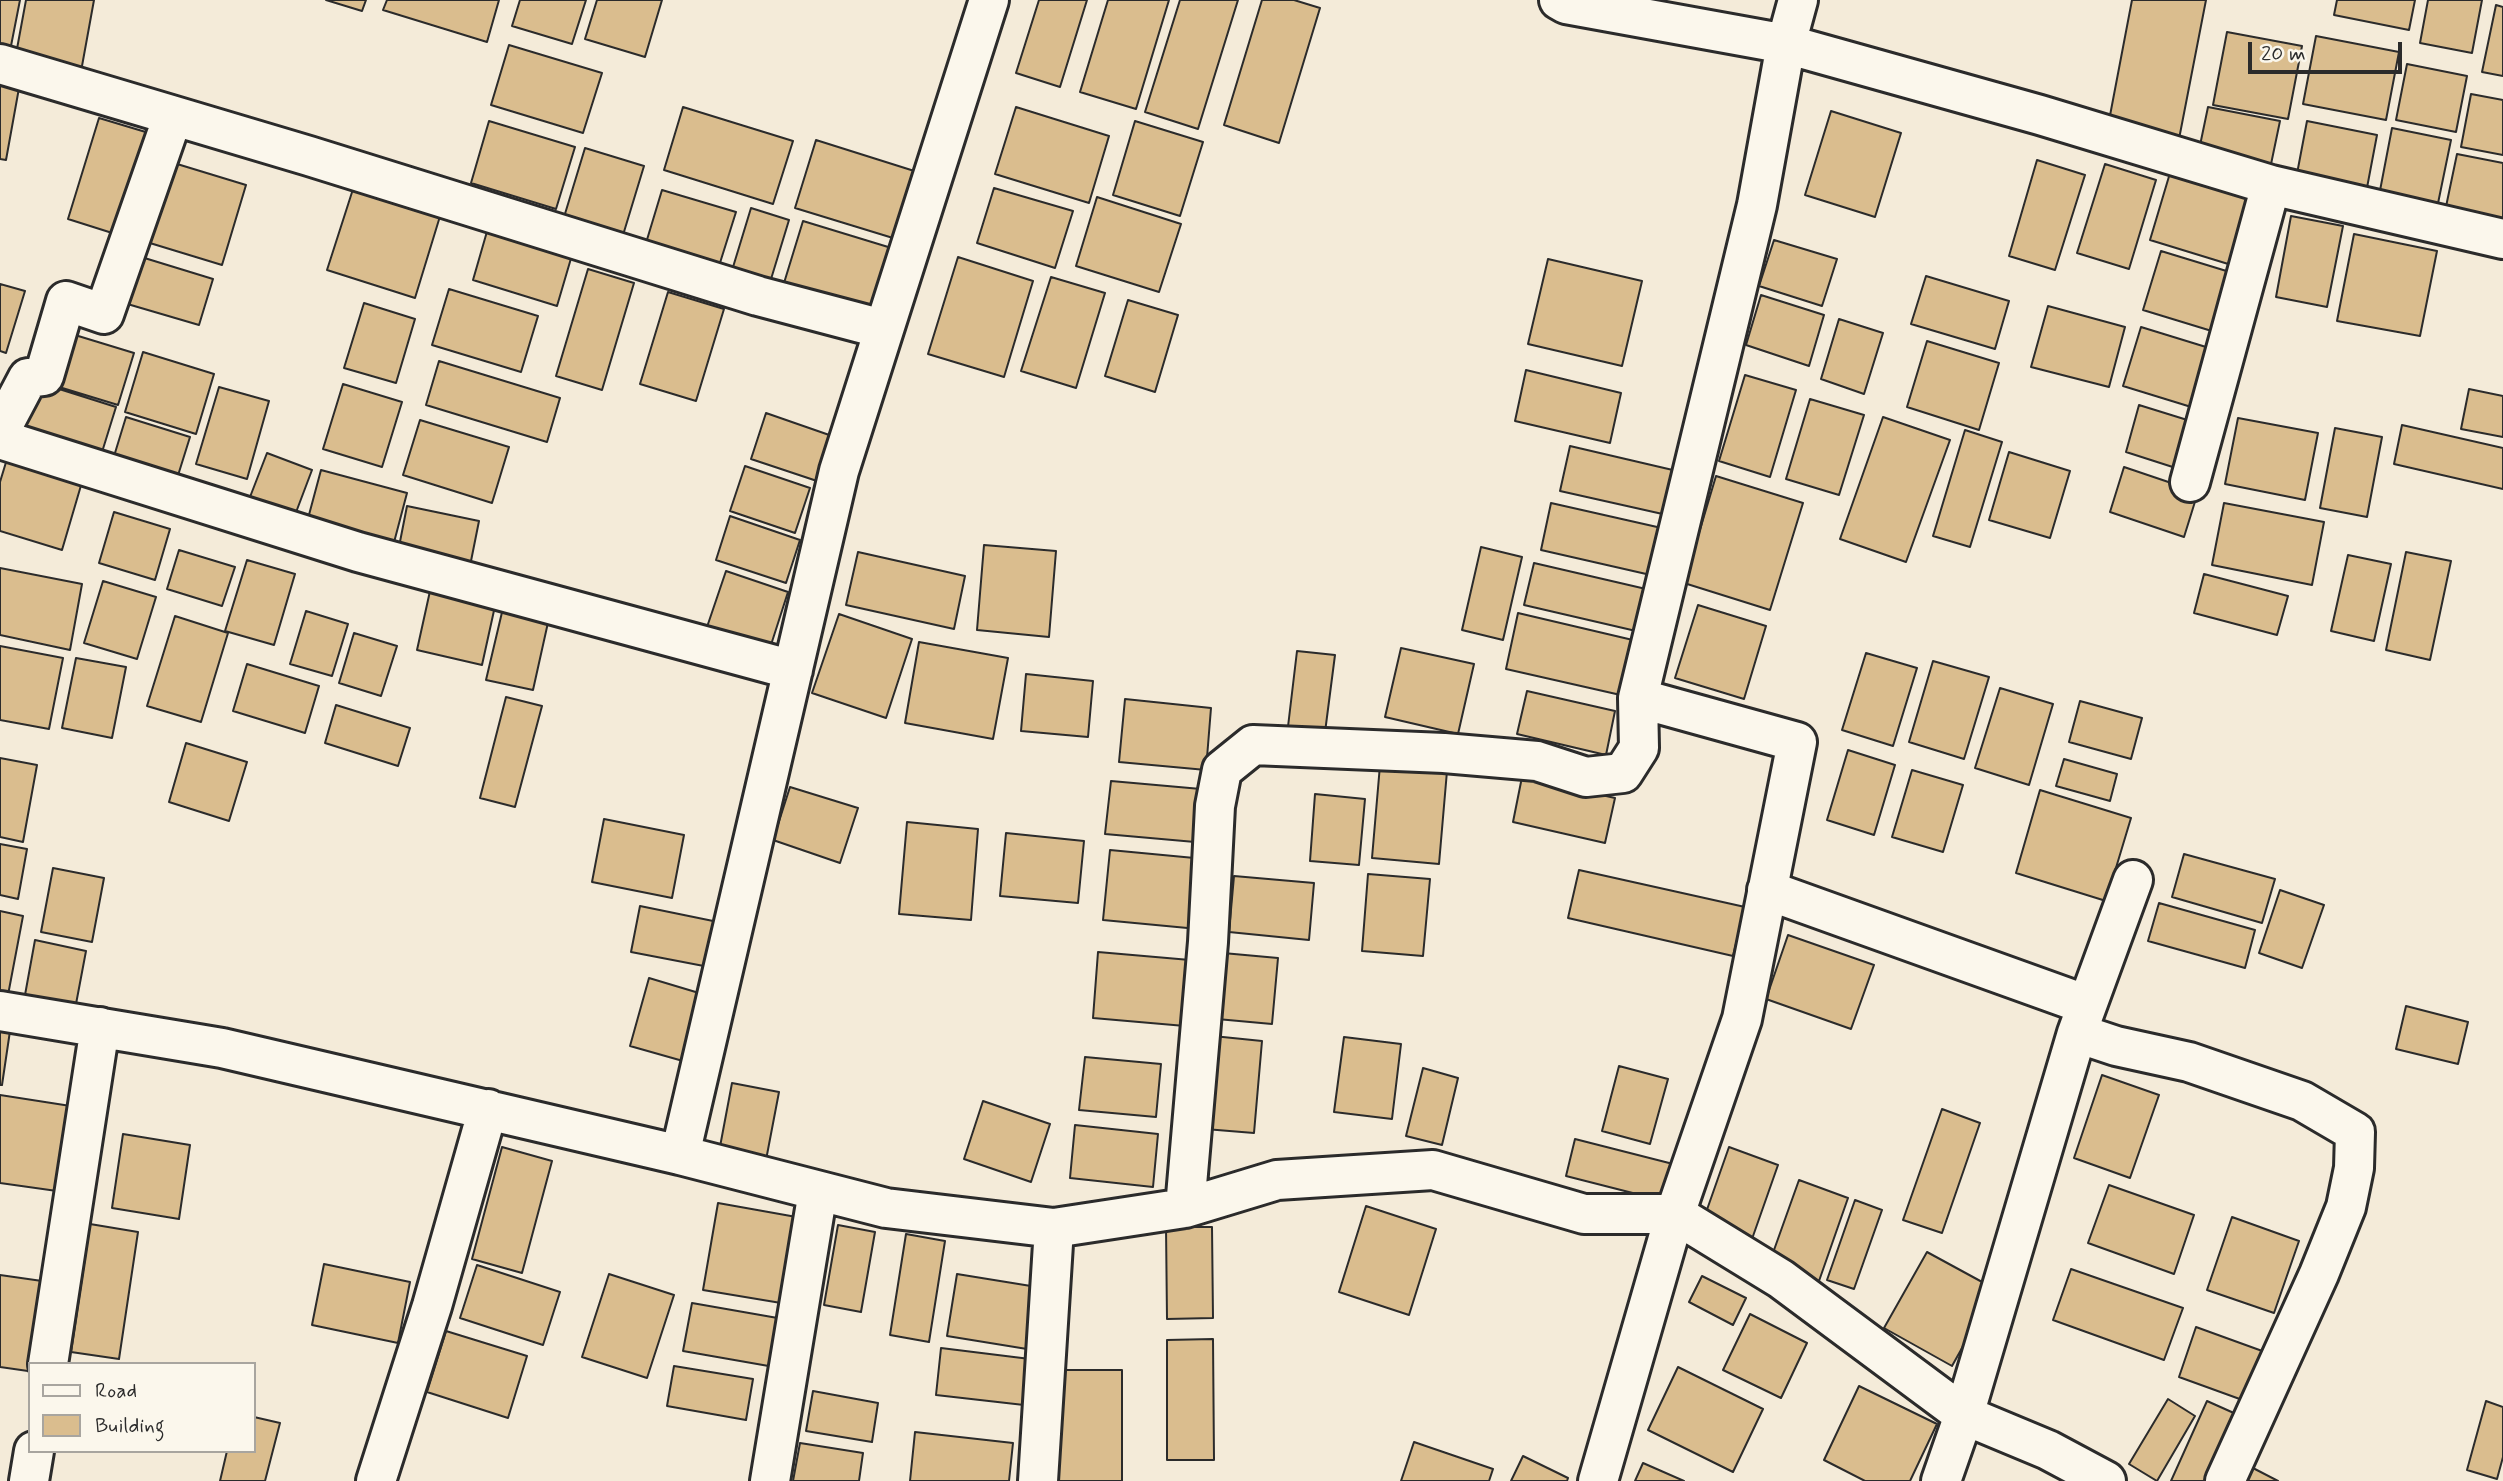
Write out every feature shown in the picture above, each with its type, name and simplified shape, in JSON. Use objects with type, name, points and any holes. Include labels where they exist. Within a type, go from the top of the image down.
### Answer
[{"type":"street","points":[[680,1155],[839,471],[989,0]]},
{"type":"street","points":[[1559,0],[1566,4],[1786,44],[2053,119],[2272,185],[2503,239]]},
{"type":"street","points":[[1185,1208],[1208,942],[1215,806],[1222,770],[1253,745],[1444,753],[1537,761],[1586,777],[1623,773],[1639,747],[1637,698],[1757,205],[1786,44],[1798,0]]},
{"type":"street","points":[[0,64],[758,296],[883,329]]},
{"type":"street","points":[[0,431],[28,378],[44,376],[66,301],[104,314],[173,116]]},
{"type":"street","points":[[2190,482],[2272,185]]},
{"type":"street","points":[[0,439],[358,552],[793,670]]},
{"type":"street","points":[[1598,1481],[1675,1214],[1742,1019],[1797,742],[1637,698]]},
{"type":"street","points":[[1941,1481],[1964,1415],[2082,1019],[2133,880]]},
{"type":"street","points":[[1767,890],[2082,1019],[2116,1046],[2189,1062],[2302,1101],[2355,1132],[2354,1167],[2346,1207],[2319,1274],[2225,1481]]},
{"type":"street","points":[[0,1012],[222,1048],[680,1155],[886,1208],[1054,1228],[1185,1208],[1277,1180],[1433,1170],[1584,1214],[1675,1214],[1781,1279],[1964,1415],[2048,1450],[2106,1481]]},
{"type":"street","points":[[48,1362],[100,1027]]},
{"type":"street","points":[[376,1481],[432,1306],[488,1109]]},
{"type":"street","points":[[769,1481],[818,1191]]},
{"type":"street","points":[[1038,1481],[1054,1228]]},
{"type":"street","points":[[29,1481],[34,1453]]},
{"type":"building","points":[[0,0],[20,0],[10,51],[0,49]]},
{"type":"building","points":[[26,0],[94,0],[80,77],[14,65]]},
{"type":"building","points":[[326,0],[366,0],[362,11]]},
{"type":"building","points":[[387,0],[499,0],[487,42],[383,10]]},
{"type":"building","points":[[520,0],[586,0],[572,44],[512,26]]},
{"type":"building","points":[[597,0],[662,0],[645,57],[585,39]]},
{"type":"building","points":[[1039,0],[1087,0],[1060,87],[1016,73]]},
{"type":"building","points":[[1108,0],[1169,0],[1136,109],[1080,92]]},
{"type":"building","points":[[1180,0],[1238,0],[1198,129],[1145,112]]},
{"type":"building","points":[[1262,0],[1294,0],[1320,8],[1279,143],[1224,125]]},
{"type":"building","points":[[2132,0],[2206,0],[2179,139],[2108,126]]},
{"type":"building","points":[[2337,0],[2415,0],[2409,30],[2334,15]]},
{"type":"building","points":[[2428,0],[2482,0],[2472,53],[2420,43]]},
{"type":"building","points":[[2496,5],[2503,7],[2503,76],[2482,72]]},
{"type":"building","points":[[2227,32],[2302,46],[2288,119],[2213,105]]},
{"type":"building","points":[[2316,36],[2399,52],[2386,120],[2303,104]]},
{"type":"building","points":[[509,45],[602,73],[583,133],[491,105]]},
{"type":"building","points":[[2407,64],[2467,76],[2456,132],[2396,120]]},
{"type":"building","points":[[0,85],[19,88],[6,160],[0,159]]},
{"type":"building","points":[[2471,94],[2503,100],[2503,155],[2461,147]]},
{"type":"building","points":[[683,107],[793,141],[773,204],[664,170]]},
{"type":"building","points":[[1016,107],[1109,136],[1089,203],[995,174]]},
{"type":"building","points":[[2208,107],[2280,121],[2270,169],[2198,155]]},
{"type":"building","points":[[1831,111],[1901,133],[1875,217],[1805,195]]},
{"type":"building","points":[[99,118],[159,136],[128,238],[68,219]]},
{"type":"building","points":[[489,121],[575,147],[556,209],[471,183]]},
{"type":"building","points":[[1135,121],[1203,142],[1180,216],[1113,195]]},
{"type":"building","points":[[2307,121],[2377,135],[2366,193],[2296,179]]},
{"type":"building","points":[[2392,128],[2451,140],[2436,213],[2378,201]]},
{"type":"building","points":[[816,140],[927,175],[906,242],[795,208]]},
{"type":"building","points":[[585,148],[644,166],[620,245],[561,227]]},
{"type":"building","points":[[2457,154],[2503,163],[2503,233],[2443,221]]},
{"type":"building","points":[[164,160],[246,185],[222,265],[140,240]]},
{"type":"building","points":[[2037,160],[2085,175],[2055,270],[2009,256]]},
{"type":"building","points":[[2105,164],[2156,180],[2129,269],[2077,253]]},
{"type":"building","points":[[2170,173],[2259,200],[2238,267],[2150,240]]},
{"type":"building","points":[[354,186],[441,213],[415,298],[327,270]]},
{"type":"building","points":[[994,188],[1073,211],[1055,268],[977,243]]},
{"type":"building","points":[[662,190],[736,212],[719,266],[646,243]]},
{"type":"building","points":[[1097,197],[1181,224],[1159,292],[1076,266]]},
{"type":"building","points":[[751,208],[789,220],[768,289],[730,277]]},
{"type":"building","points":[[2291,216],[2343,226],[2327,307],[2276,297]]},
{"type":"building","points":[[803,221],[898,250],[879,313],[784,283]]},
{"type":"building","points":[[488,228],[572,255],[557,306],[473,280]]},
{"type":"building","points":[[2354,234],[2437,251],[2420,336],[2337,321]]},
{"type":"building","points":[[1774,240],[1837,259],[1822,306],[1759,286]]},
{"type":"building","points":[[2161,251],[2233,273],[2215,332],[2143,310]]},
{"type":"building","points":[[138,256],[213,279],[199,325],[124,303]]},
{"type":"building","points":[[958,257],[1033,281],[1004,377],[928,354]]},
{"type":"building","points":[[1548,259],[1642,281],[1622,366],[1528,344]]},
{"type":"building","points":[[588,269],[634,283],[602,390],[556,376]]},
{"type":"building","points":[[1926,276],[2009,301],[1995,349],[1911,324]]},
{"type":"building","points":[[1051,277],[1105,293],[1076,388],[1021,371]]},
{"type":"building","points":[[0,284],[25,291],[6,353],[0,351]]},
{"type":"building","points":[[449,289],[538,316],[521,372],[432,345]]},
{"type":"building","points":[[668,292],[724,309],[696,401],[640,384]]},
{"type":"building","points":[[1761,295],[1824,315],[1809,366],[1746,345]]},
{"type":"building","points":[[1128,300],[1178,315],[1155,392],[1105,376]]},
{"type":"building","points":[[364,303],[415,319],[396,383],[344,368]]},
{"type":"building","points":[[2048,306],[2125,327],[2109,387],[2031,367]]},
{"type":"building","points":[[1839,319],[1883,333],[1864,394],[1821,379]]},
{"type":"building","points":[[2141,327],[2219,351],[2201,410],[2123,386]]},
{"type":"building","points":[[75,335],[134,353],[118,405],[59,387]]},
{"type":"building","points":[[1927,341],[1999,363],[1979,430],[1907,407]]},
{"type":"building","points":[[143,352],[214,374],[196,434],[125,412]]},
{"type":"building","points":[[439,361],[560,398],[547,442],[426,405]]},
{"type":"building","points":[[1526,370],[1621,393],[1610,443],[1515,421]]},
{"type":"building","points":[[1745,375],[1796,390],[1770,477],[1719,461]]},
{"type":"building","points":[[37,382],[116,407],[98,465],[19,441]]},
{"type":"building","points":[[343,384],[402,402],[382,467],[323,449]]},
{"type":"building","points":[[219,387],[269,401],[247,479],[196,464]]},
{"type":"building","points":[[2469,389],[2503,396],[2503,437],[2461,429]]},
{"type":"building","points":[[1810,399],[1864,415],[1839,495],[1786,479]]},
{"type":"building","points":[[2139,405],[2197,423],[2182,470],[2126,452]]},
{"type":"building","points":[[766,413],[835,437],[820,482],[751,459]]},
{"type":"building","points":[[126,417],[190,437],[175,485],[111,466]]},
{"type":"building","points":[[1883,417],[1950,440],[1906,562],[1840,539]]},
{"type":"building","points":[[2238,418],[2318,433],[2305,500],[2225,484]]},
{"type":"building","points":[[420,420],[509,447],[492,503],[403,475]]},
{"type":"building","points":[[2402,425],[2503,448],[2503,489],[2394,464]]},
{"type":"building","points":[[2335,428],[2382,437],[2367,517],[2320,508]]},
{"type":"building","points":[[1965,430],[2002,442],[1970,547],[1933,536]]},
{"type":"building","points":[[1570,446],[1677,471],[1667,515],[1560,491]]},
{"type":"building","points":[[2009,452],[2070,471],[2050,538],[1989,520]]},
{"type":"building","points":[[267,453],[312,470],[295,515],[250,497]]},
{"type":"building","points":[[7,459],[82,482],[62,550],[0,531],[0,482]]},
{"type":"building","points":[[745,466],[810,488],[795,533],[730,511]]},
{"type":"building","points":[[2124,467],[2198,492],[2184,537],[2110,512]]},
{"type":"building","points":[[321,470],[407,493],[392,550],[306,526]]},
{"type":"building","points":[[1716,476],[1803,503],[1770,610],[1684,583]]},
{"type":"building","points":[[1551,503],[1666,529],[1655,576],[1541,550]]},
{"type":"building","points":[[2224,503],[2324,522],[2312,585],[2212,565]]},
{"type":"building","points":[[407,506],[479,521],[469,571],[397,557]]},
{"type":"building","points":[[114,512],[170,529],[155,580],[99,563]]},
{"type":"building","points":[[730,516],[800,540],[786,583],[716,560]]},
{"type":"building","points":[[984,545],[1056,551],[1049,637],[977,630]]},
{"type":"building","points":[[1481,547],[1522,557],[1503,640],[1462,630]]},
{"type":"building","points":[[179,550],[235,567],[222,606],[167,589]]},
{"type":"building","points":[[858,552],[965,576],[954,629],[846,605]]},
{"type":"building","points":[[2406,552],[2451,561],[2430,660],[2386,650]]},
{"type":"building","points":[[2348,555],[2391,564],[2374,641],[2331,631]]},
{"type":"building","points":[[247,560],[295,574],[274,645],[225,631]]},
{"type":"building","points":[[1534,563],[1646,589],[1636,631],[1524,605]]},
{"type":"building","points":[[0,568],[82,584],[70,650],[0,635]]},
{"type":"building","points":[[726,571],[788,592],[770,648],[707,627]]},
{"type":"building","points":[[2204,574],[2288,596],[2277,635],[2194,613]]},
{"type":"building","points":[[103,581],[156,597],[137,659],[84,643]]},
{"type":"building","points":[[430,591],[495,606],[482,665],[417,650]]},
{"type":"building","points":[[1698,605],[1766,626],[1744,699],[1675,678]]},
{"type":"building","points":[[503,608],[549,618],[533,690],[486,680]]},
{"type":"building","points":[[306,611],[348,624],[332,676],[290,664]]},
{"type":"building","points":[[1518,613],[1637,641],[1625,696],[1506,669]]},
{"type":"building","points":[[839,614],[912,639],[886,718],[812,693]]},
{"type":"building","points":[[175,616],[228,633],[201,722],[147,706]]},
{"type":"building","points":[[354,633],[397,646],[381,696],[339,683]]},
{"type":"building","points":[[919,642],[1008,658],[993,739],[905,723]]},
{"type":"building","points":[[0,646],[63,658],[49,729],[0,720]]},
{"type":"building","points":[[1401,648],[1474,664],[1458,734],[1385,717]]},
{"type":"building","points":[[1297,651],[1335,655],[1324,740],[1287,735]]},
{"type":"building","points":[[1866,653],[1917,668],[1893,746],[1842,730]]},
{"type":"building","points":[[76,658],[126,667],[112,738],[62,728]]},
{"type":"building","points":[[1933,661],[1989,677],[1964,759],[1909,742]]},
{"type":"building","points":[[247,664],[319,686],[305,733],[233,711]]},
{"type":"building","points":[[1026,674],[1093,681],[1088,737],[1021,731]]},
{"type":"building","points":[[2000,688],[2053,704],[2029,785],[1975,768]]},
{"type":"building","points":[[1527,691],[1615,711],[1606,755],[1517,734]]},
{"type":"building","points":[[506,697],[542,706],[515,807],[480,798]]},
{"type":"building","points":[[1125,699],[1211,708],[1206,770],[1119,762]]},
{"type":"building","points":[[2080,701],[2142,718],[2131,759],[2069,742]]},
{"type":"building","points":[[336,705],[410,728],[398,766],[325,743]]},
{"type":"building","points":[[186,743],[247,762],[229,821],[169,802]]},
{"type":"building","points":[[1848,750],[1895,765],[1874,835],[1827,820]]},
{"type":"building","points":[[0,758],[37,765],[23,842],[0,837]]},
{"type":"building","points":[[2064,759],[2117,774],[2110,801],[2056,786]]},
{"type":"building","points":[[1380,765],[1447,771],[1439,864],[1372,858]]},
{"type":"building","points":[[1912,770],[1963,785],[1943,852],[1892,837]]},
{"type":"building","points":[[1522,777],[1615,798],[1605,843],[1513,822]]},
{"type":"building","points":[[1111,781],[1201,789],[1195,842],[1105,834]]},
{"type":"building","points":[[790,787],[858,808],[840,863],[773,840]]},
{"type":"building","points":[[2040,790],[2131,818],[2106,901],[2016,873]]},
{"type":"building","points":[[1315,794],[1365,799],[1359,865],[1310,861]]},
{"type":"building","points":[[604,819],[684,835],[672,898],[592,882]]},
{"type":"building","points":[[907,822],[978,829],[971,920],[899,914]]},
{"type":"building","points":[[1006,833],[1084,841],[1078,903],[1000,896]]},
{"type":"building","points":[[0,844],[27,849],[18,899],[0,895]]},
{"type":"building","points":[[1110,850],[1205,859],[1198,929],[1103,920]]},
{"type":"building","points":[[2184,854],[2275,879],[2262,923],[2172,897]]},
{"type":"building","points":[[53,868],[104,878],[92,942],[41,932]]},
{"type":"building","points":[[1579,870],[1745,907],[1733,956],[1568,918]]},
{"type":"building","points":[[1368,874],[1430,879],[1423,956],[1362,951]]},
{"type":"building","points":[[1234,876],[1314,883],[1309,940],[1229,932]]},
{"type":"building","points":[[2280,890],[2324,905],[2302,968],[2259,953]]},
{"type":"building","points":[[2159,903],[2255,930],[2245,968],[2148,941]]},
{"type":"building","points":[[640,906],[718,922],[709,967],[631,952]]},
{"type":"building","points":[[0,911],[23,916],[8,995],[0,993]]},
{"type":"building","points":[[1788,935],[1874,965],[1851,1029],[1766,999]]},
{"type":"building","points":[[35,940],[86,951],[76,1004],[25,995]]},
{"type":"building","points":[[1098,952],[1190,960],[1185,1026],[1093,1018]]},
{"type":"building","points":[[1223,953],[1278,958],[1272,1024],[1217,1019]]},
{"type":"building","points":[[649,978],[709,996],[690,1063],[630,1046]]},
{"type":"building","points":[[2406,1006],[2468,1022],[2458,1064],[2396,1049]]},
{"type":"building","points":[[0,1029],[10,1031],[2,1085],[0,1085]]},
{"type":"building","points":[[1213,1036],[1262,1041],[1254,1133],[1205,1129]]},
{"type":"building","points":[[1344,1037],[1401,1044],[1392,1119],[1334,1112]]},
{"type":"building","points":[[1085,1057],[1161,1064],[1156,1117],[1079,1110]]},
{"type":"building","points":[[1619,1066],[1668,1079],[1650,1144],[1602,1131]]},
{"type":"building","points":[[1423,1068],[1458,1078],[1442,1145],[1406,1136]]},
{"type":"building","points":[[2102,1075],[2159,1095],[2130,1178],[2074,1158]]},
{"type":"building","points":[[732,1083],[779,1092],[766,1160],[719,1152]]},
{"type":"building","points":[[0,1095],[77,1107],[64,1192],[0,1183]]},
{"type":"building","points":[[983,1101],[1050,1124],[1031,1182],[964,1159]]},
{"type":"building","points":[[1942,1109],[1980,1123],[1942,1233],[1903,1220]]},
{"type":"building","points":[[1075,1125],[1158,1134],[1153,1187],[1070,1178]]},
{"type":"building","points":[[123,1134],[190,1145],[179,1219],[112,1208]]},
{"type":"building","points":[[1575,1139],[1677,1165],[1668,1202],[1566,1176]]},
{"type":"building","points":[[502,1147],[552,1161],[522,1273],[472,1259]]},
{"type":"building","points":[[1729,1147],[1778,1165],[1752,1239],[1703,1221]]},
{"type":"building","points":[[1799,1180],[1848,1198],[1819,1281],[1769,1264]]},
{"type":"building","points":[[2109,1185],[2194,1215],[2174,1274],[2088,1243]]},
{"type":"building","points":[[1855,1200],[1882,1210],[1854,1289],[1827,1280]]},
{"type":"building","points":[[718,1203],[802,1218],[787,1304],[703,1290]]},
{"type":"building","points":[[1366,1206],[1436,1229],[1409,1315],[1339,1292]]},
{"type":"building","points":[[2232,1217],[2299,1241],[2274,1313],[2207,1290]]},
{"type":"building","points":[[90,1224],[138,1232],[119,1359],[71,1352]]},
{"type":"building","points":[[838,1225],[875,1232],[861,1312],[824,1305]]},
{"type":"building","points":[[1166,1227],[1212,1227],[1213,1318],[1167,1319]]},
{"type":"building","points":[[906,1234],[945,1241],[929,1342],[890,1335]]},
{"type":"building","points":[[1927,1252],[1995,1289],[1952,1366],[1884,1328]]},
{"type":"building","points":[[324,1264],[410,1282],[398,1343],[312,1325]]},
{"type":"building","points":[[477,1265],[560,1292],[543,1345],[460,1318]]},
{"type":"building","points":[[2071,1269],[2183,1308],[2164,1360],[2053,1320]]},
{"type":"building","points":[[609,1274],[674,1295],[647,1378],[582,1357]]},
{"type":"building","points":[[957,1274],[1037,1287],[1027,1349],[947,1336]]},
{"type":"building","points":[[0,1275],[42,1281],[28,1371],[0,1367]]},
{"type":"building","points":[[1702,1276],[1746,1298],[1733,1325],[1689,1302]]},
{"type":"building","points":[[692,1303],[789,1320],[780,1368],[683,1351]]},
{"type":"building","points":[[1750,1314],[1807,1343],[1781,1398],[1723,1370]]},
{"type":"building","points":[[2196,1327],[2265,1352],[2248,1402],[2179,1377]]},
{"type":"building","points":[[446,1331],[527,1356],[508,1418],[427,1392]]},
{"type":"building","points":[[1213,1339],[1214,1460],[1167,1460],[1167,1340]]},
{"type":"building","points":[[941,1348],[1030,1359],[1024,1405],[936,1395]]},
{"type":"building","points":[[674,1366],[753,1379],[746,1420],[667,1406]]},
{"type":"building","points":[[1678,1367],[1763,1409],[1733,1472],[1648,1430]]},
{"type":"building","points":[[1058,1370],[1122,1370],[1122,1481],[1058,1481]]},
{"type":"building","points":[[1859,1386],[1937,1424],[1910,1481],[1865,1481],[1824,1460]]},
{"type":"building","points":[[813,1391],[878,1403],[872,1442],[806,1431]]},
{"type":"building","points":[[2168,1399],[2195,1416],[2157,1481],[2129,1464]]},
{"type":"building","points":[[2207,1401],[2245,1418],[2217,1481],[2171,1481]]},
{"type":"building","points":[[2486,1401],[2503,1407],[2503,1457],[2497,1479],[2467,1470]]},
{"type":"building","points":[[256,1417],[280,1423],[265,1481],[220,1481],[227,1453],[256,1453]]},
{"type":"building","points":[[915,1432],[1013,1443],[1009,1481],[910,1481]]},
{"type":"building","points":[[1414,1442],[1493,1469],[1489,1481],[1401,1481]]},
{"type":"building","points":[[800,1443],[863,1453],[859,1481],[793,1481]]},
{"type":"building","points":[[1523,1456],[1568,1478],[1567,1481],[1511,1481]]},
{"type":"building","points":[[1643,1463],[1684,1481],[1635,1481]]},
{"type":"building","points":[[2251,1467],[2278,1481],[2244,1481]]}]
